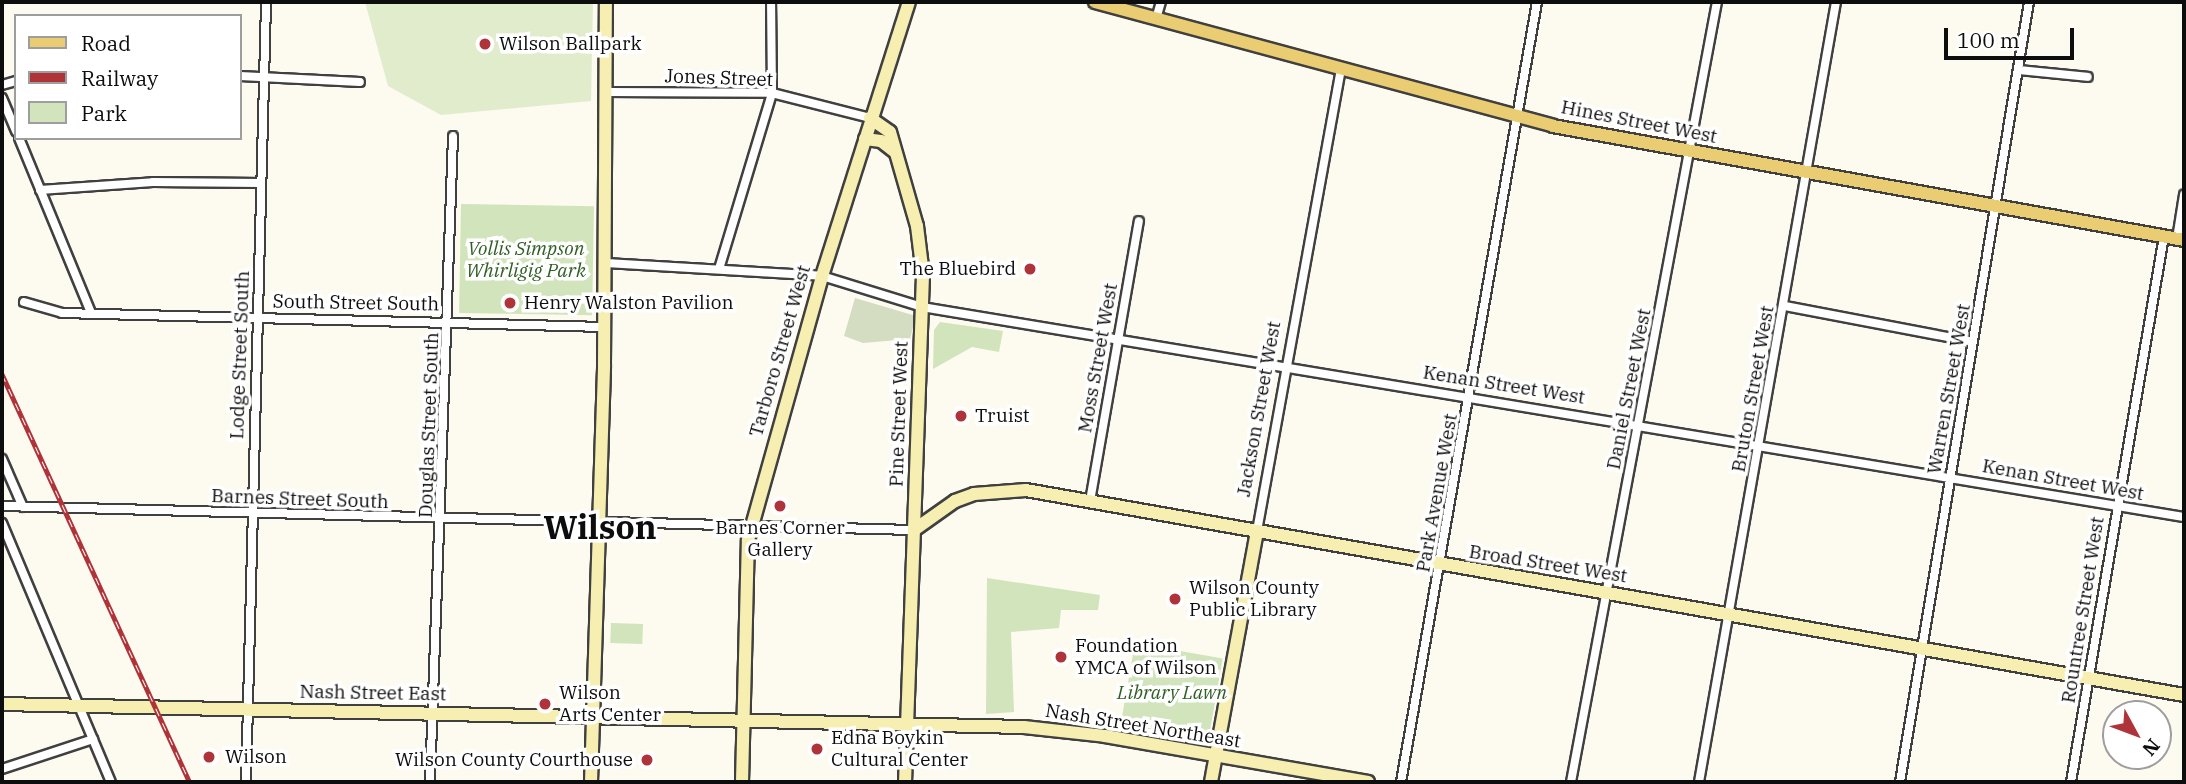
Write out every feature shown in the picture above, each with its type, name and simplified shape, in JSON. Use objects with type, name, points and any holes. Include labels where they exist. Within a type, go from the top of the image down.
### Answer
[{"type":"main road","name":"Hines Street West","points":[[1095,2],[1517,117],[1690,152],[2175,238]]},
{"type":"street","name":"Lodge Street South","points":[[246,782],[266,2]]},
{"type":"street","points":[[592,782],[596,522],[605,327],[606,2]]},
{"type":"street","points":[[719,269],[772,93],[771,2]]},
{"type":"street","name":"Tarboro Street West","points":[[742,782],[752,527],[822,276],[909,2]]},
{"type":"street","points":[[1156,19],[1161,2]]},
{"type":"street","name":"Park Avenue West","points":[[1401,782],[1441,565],[1537,2]]},
{"type":"street","name":"Daniel Street West","points":[[1571,782],[1717,2]]},
{"type":"street","name":"Bruton Street West","points":[[1699,782],[1836,2]]},
{"type":"street","name":"Warren Street West","points":[[1900,782],[2029,2]]},
{"type":"street","name":"Jackson Street West","points":[[1211,782],[1341,70]]},
{"type":"street","points":[[2018,70],[2088,78]]},
{"type":"street","points":[[242,76],[360,82]]},
{"type":"street","name":"Jones Street","points":[[607,92],[772,93],[870,118]]},
{"type":"street","points":[[2,98],[14,126]]},
{"type":"street","name":"Pine Street West","points":[[870,118],[890,131],[921,249],[922,307],[905,782]]},
{"type":"street","name":"Douglas Street South","points":[[430,782],[442,518],[453,136]]},
{"type":"street","points":[[865,139],[881,141],[896,153]]},
{"type":"street","points":[[20,140],[91,313]]},
{"type":"street","points":[[40,190],[152,181],[261,183]]},
{"type":"street","name":"Rountree Street West","points":[[2071,782],[2116,505],[2184,195]]},
{"type":"street","name":"Moss Street West","points":[[1090,501],[1116,340],[1139,221]]},
{"type":"street","name":"Kenan Street West","points":[[606,264],[822,276],[922,307],[1470,395],[2184,517]]},
{"type":"street","name":"South Street South","points":[[24,302],[62,313],[605,327]]},
{"type":"street","points":[[1784,306],[1973,342]]},
{"type":"street","points":[[2,459],[23,507]]},
{"type":"street","name":"Broad Street West","points":[[914,530],[955,501],[995,491],[1090,501],[2184,695]]},
{"type":"street","name":"Barnes Street South","points":[[2,506],[914,530]]},
{"type":"street","points":[[2,523],[111,782]]},
{"type":"street","name":"Nash Street East","points":[[2,704],[743,721]]},
{"type":"street","name":"Nash Street Northeast","points":[[743,721],[1056,729],[1368,782]]},
{"type":"street","points":[[2,769],[93,739]]},
{"type":"green space","name":"Wilson Ballpark","points":[[365,2],[593,2],[591,101],[441,115],[388,86]]},
{"type":"green space","name":"Vollis Simpson Whirligig Park","points":[[461,204],[594,206],[592,315],[459,313]]},
{"type":"green space","points":[[855,298],[916,316],[910,339],[863,343],[844,336]]},
{"type":"green space","points":[[940,322],[1003,331],[999,352],[972,347],[933,369],[934,330]]},
{"type":"green space","points":[[987,578],[1100,595],[1098,610],[1061,610],[1059,628],[1011,632],[1014,712],[986,714]]},
{"type":"green space","points":[[611,623],[643,624],[642,644],[610,643]]},
{"type":"green space","name":"Library Lawn","points":[[1135,643],[1223,658],[1208,742],[1120,727]]},
{"type":"railway","points":[[2,374],[190,782]]},
{"type":"place","name":"Wilson Ballpark","points":[[485,44]]},
{"type":"place","name":"The Bluebird","points":[[1030,269]]},
{"type":"place","name":"Henry Walston Pavilion","points":[[510,303]]},
{"type":"place","name":"Truist","points":[[961,416]]},
{"type":"place","name":"Barnes Corner Gallery","points":[[780,506]]},
{"type":"place","name":"Wilson County Public Library","points":[[1175,599]]},
{"type":"place","name":"Foundation YMCA of Wilson","points":[[1061,657]]},
{"type":"place","name":"Wilson Arts Center","points":[[545,704]]},
{"type":"place","name":"Edna Boykin Cultural Center","points":[[817,749]]},
{"type":"place","name":"Wilson","points":[[209,757]]},
{"type":"place","name":"Wilson County Courthouse","points":[[647,760]]},
{"type":"district","name":"Wilson","points":[[600,527]]}]
